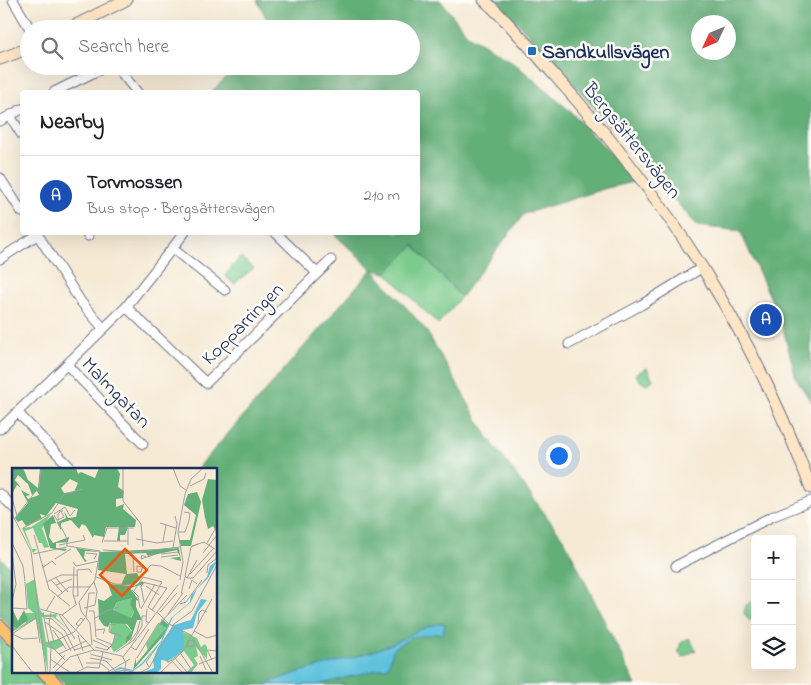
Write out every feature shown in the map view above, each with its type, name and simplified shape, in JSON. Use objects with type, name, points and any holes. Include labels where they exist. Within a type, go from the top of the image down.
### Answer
[{"type":"main road","points":[[0,626],[12,638]]},
{"type":"main road","points":[[44,672],[56,685]]},
{"type":"street","points":[[13,0],[25,20]]},
{"type":"street","points":[[86,20],[126,0]]},
{"type":"street","name":"Bergsättersvägen","points":[[484,0],[620,149],[666,211],[703,267],[733,318],[785,422],[811,488]]},
{"type":"street","points":[[0,59],[20,51]]},
{"type":"street","points":[[58,90],[89,75]]},
{"type":"street","points":[[124,75],[136,90]]},
{"type":"street","points":[[0,121],[20,110]]},
{"type":"street","points":[[10,116],[20,132]]},
{"type":"street","points":[[0,178],[20,209]]},
{"type":"street","points":[[0,259],[35,235]]},
{"type":"street","points":[[37,235],[81,302],[103,328]]},
{"type":"street","points":[[0,429],[126,306],[184,235]]},
{"type":"street","points":[[278,235],[317,273]]},
{"type":"street","name":"Kopparringen","points":[[173,248],[225,290]]},
{"type":"street","name":"Kopparringen","points":[[126,306],[206,383],[331,260]]},
{"type":"street","points":[[569,344],[641,305],[703,267]]},
{"type":"street","name":"Malmgatan","points":[[67,364],[143,444]]},
{"type":"street","points":[[17,412],[71,468]]},
{"type":"street","points":[[0,494],[12,506]]},
{"type":"street","points":[[676,566],[771,517],[811,501]]},
{"type":"green space","points":[[257,0],[440,0],[469,36],[513,62],[570,111],[637,181],[607,188],[524,214],[461,297],[414,245],[386,273],[373,270],[426,330],[487,436],[565,541],[636,685],[65,685],[52,672],[218,672],[218,468],[198,468],[372,269],[335,235],[420,235],[420,90],[213,90],[229,75],[420,75],[420,20],[267,20]]},
{"type":"green space","points":[[497,0],[811,0],[811,402],[796,378],[781,321],[740,231],[697,226],[623,139]]},
{"type":"green space","points":[[413,245],[461,297],[438,324],[386,273]]},
{"type":"green space","points":[[240,257],[254,268],[234,284],[225,276]]},
{"type":"green space","points":[[647,368],[653,380],[648,384],[641,382],[635,374]]},
{"type":"green space","points":[[0,557],[12,569],[12,630],[0,617]]},
{"type":"green space","points":[[751,602],[751,620],[744,613],[746,605]]},
{"type":"green space","points":[[0,638],[12,651],[12,672],[32,672],[44,685],[0,685]]},
{"type":"green space","points":[[689,638],[696,650],[683,657],[678,651],[681,643]]},
{"type":"water","points":[[445,623],[443,633],[411,637],[394,648],[388,667],[318,685],[265,685],[295,674],[372,652],[430,626]]},
{"type":"place","name":"Sandkullsvägen","points":[[532,51]]},
{"type":"place","name":"Torvmossen","points":[[766,320]]}]
